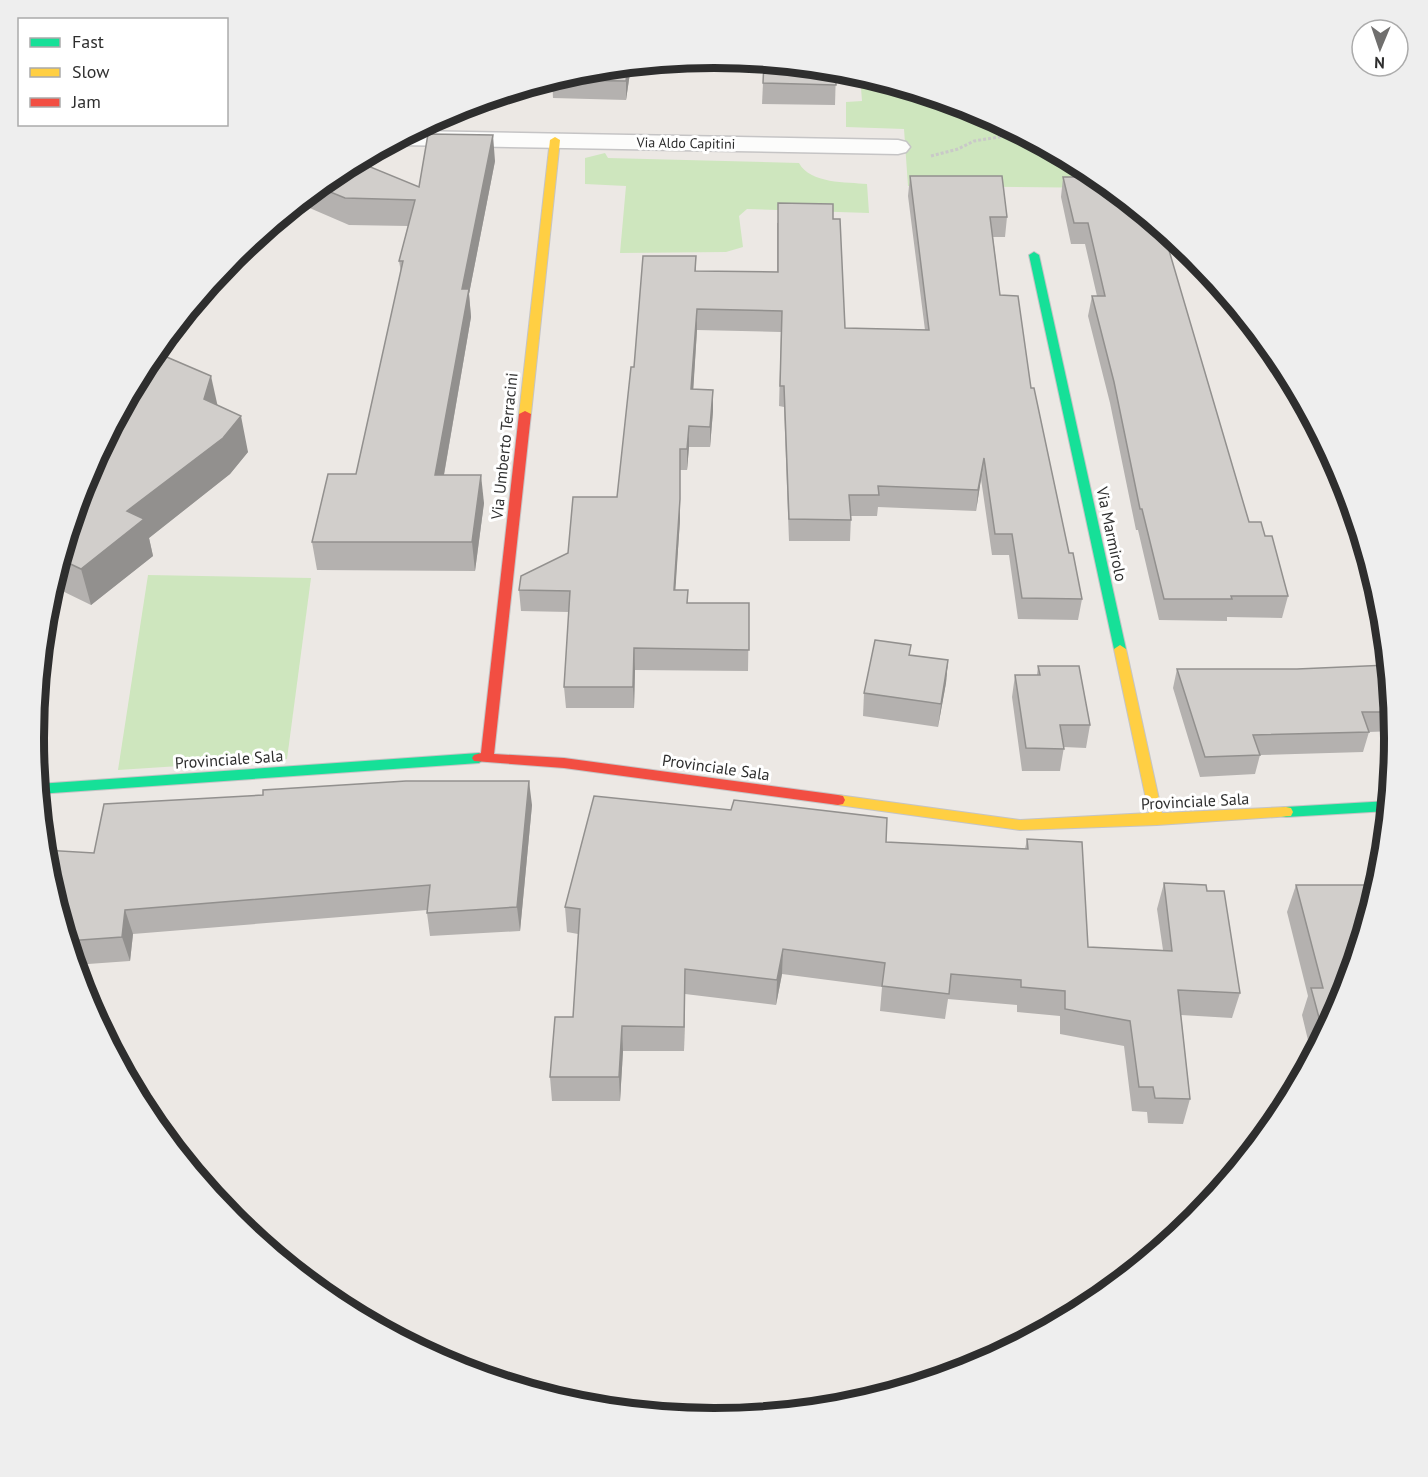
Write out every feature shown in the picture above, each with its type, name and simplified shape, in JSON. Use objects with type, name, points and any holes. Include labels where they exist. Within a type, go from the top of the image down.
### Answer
[{"type":"street","name":"Via Aldo Capitini","points":[[443,125],[475,138]]},
{"type":"street","name":"Via Aldo Capitini","points":[[415,138],[898,147]]},
{"type":"street","name":"Via Umberto Terracini","points":[[487,757],[555,140]]},
{"type":"street","name":"Via Marmirolo","points":[[1034,255],[1157,820]]},
{"type":"street","name":"Provinciale Sala","points":[[46,788],[487,757],[564,763],[1020,825],[1157,820],[1381,806]]},
{"type":"path","points":[[922,156],[938,156],[974,141],[1008,136]]},
{"type":"green space","points":[[861,85],[930,104],[971,119],[1011,137],[1096,188],[908,186],[904,129],[846,127],[846,102],[862,101]]},
{"type":"green space","points":[[605,153],[608,158],[799,163],[811,175],[820,178],[867,184],[869,213],[747,209],[739,216],[743,247],[726,252],[620,253],[626,186],[585,184],[585,158]]},
{"type":"green space","points":[[148,575],[311,578],[287,759],[118,770]]},
{"type":"building","points":[[764,70],[836,80],[836,85],[763,83]]},
{"type":"building","points":[[627,74],[626,81],[586,80]]},
{"type":"building","points":[[428,134],[493,135],[462,289],[469,289],[435,475],[481,475],[472,542],[312,542],[328,474],[356,474],[403,261],[399,261],[415,200],[345,198],[328,191],[367,165],[419,187]]},
{"type":"building","points":[[1074,173],[1122,207],[1167,245],[1249,522],[1261,522],[1265,536],[1272,536],[1288,596],[1164,599],[1142,509],[1140,509],[1114,382],[1092,296],[1105,296],[1088,223],[1074,223],[1063,177],[1075,177]]},
{"type":"building","points":[[910,176],[1002,176],[1007,217],[990,217],[1000,295],[1018,296],[1031,388],[1034,388],[1069,553],[1073,553],[1082,599],[1022,598],[1012,534],[995,534],[984,458],[978,490],[878,486],[879,495],[849,495],[851,520],[789,519],[784,386],[780,386],[782,311],[697,309],[691,389],[713,390],[710,427],[689,426],[687,449],[680,449],[680,499],[674,590],[688,590],[687,603],[749,603],[749,650],[634,648],[633,687],[564,687],[570,591],[519,590],[521,576],[568,553],[573,497],[617,497],[631,367],[634,367],[643,256],[696,256],[695,271],[778,272],[778,203],[833,204],[833,219],[840,219],[845,328],[929,330]]},
{"type":"building","points":[[163,356],[211,376],[204,399],[241,416],[223,438],[127,511],[144,519],[81,569],[67,562],[79,523],[113,442],[156,366]]},
{"type":"building","points":[[875,640],[911,645],[909,655],[948,660],[941,704],[864,693]]},
{"type":"building","points":[[1380,665],[1383,712],[1362,712],[1369,732],[1253,735],[1260,755],[1205,757],[1177,669],[1297,669]]},
{"type":"building","points":[[1038,666],[1079,666],[1090,725],[1060,725],[1064,749],[1026,748],[1015,675],[1040,675]]},
{"type":"building","points":[[406,781],[529,781],[517,907],[427,913],[430,885],[125,910],[122,937],[75,940],[66,912],[53,851],[94,853],[104,804],[263,795],[263,790]]},
{"type":"building","points":[[594,796],[731,810],[734,800],[887,818],[886,842],[1028,849],[1027,839],[1082,842],[1088,947],[1172,951],[1164,883],[1206,885],[1207,891],[1224,891],[1240,993],[1178,990],[1190,1099],[1155,1098],[1153,1087],[1139,1087],[1130,1021],[1065,1009],[1065,991],[1021,987],[1021,980],[951,974],[949,994],[882,986],[885,963],[783,949],[777,980],[685,969],[684,1027],[622,1026],[619,1077],[550,1077],[555,1017],[573,1017],[580,909],[565,907]]},
{"type":"building","points":[[1296,885],[1368,885],[1349,954],[1320,1023],[1311,988],[1323,988]]},
{"type":"traffic: fast","points":[[1034,255],[1120,649]]},
{"type":"traffic: fast","points":[[46,788],[479,758]]},
{"type":"traffic: fast","points":[[1286,812],[1381,806]]},
{"type":"traffic: slow","points":[[525,414],[555,140]]},
{"type":"traffic: slow","points":[[1120,649],[1157,820]]},
{"type":"traffic: slow","points":[[838,800],[1020,825],[1286,812]]},
{"type":"traffic: jam","points":[[487,757],[525,414]]},
{"type":"traffic: jam","points":[[479,758],[564,763],[838,800]]}]
